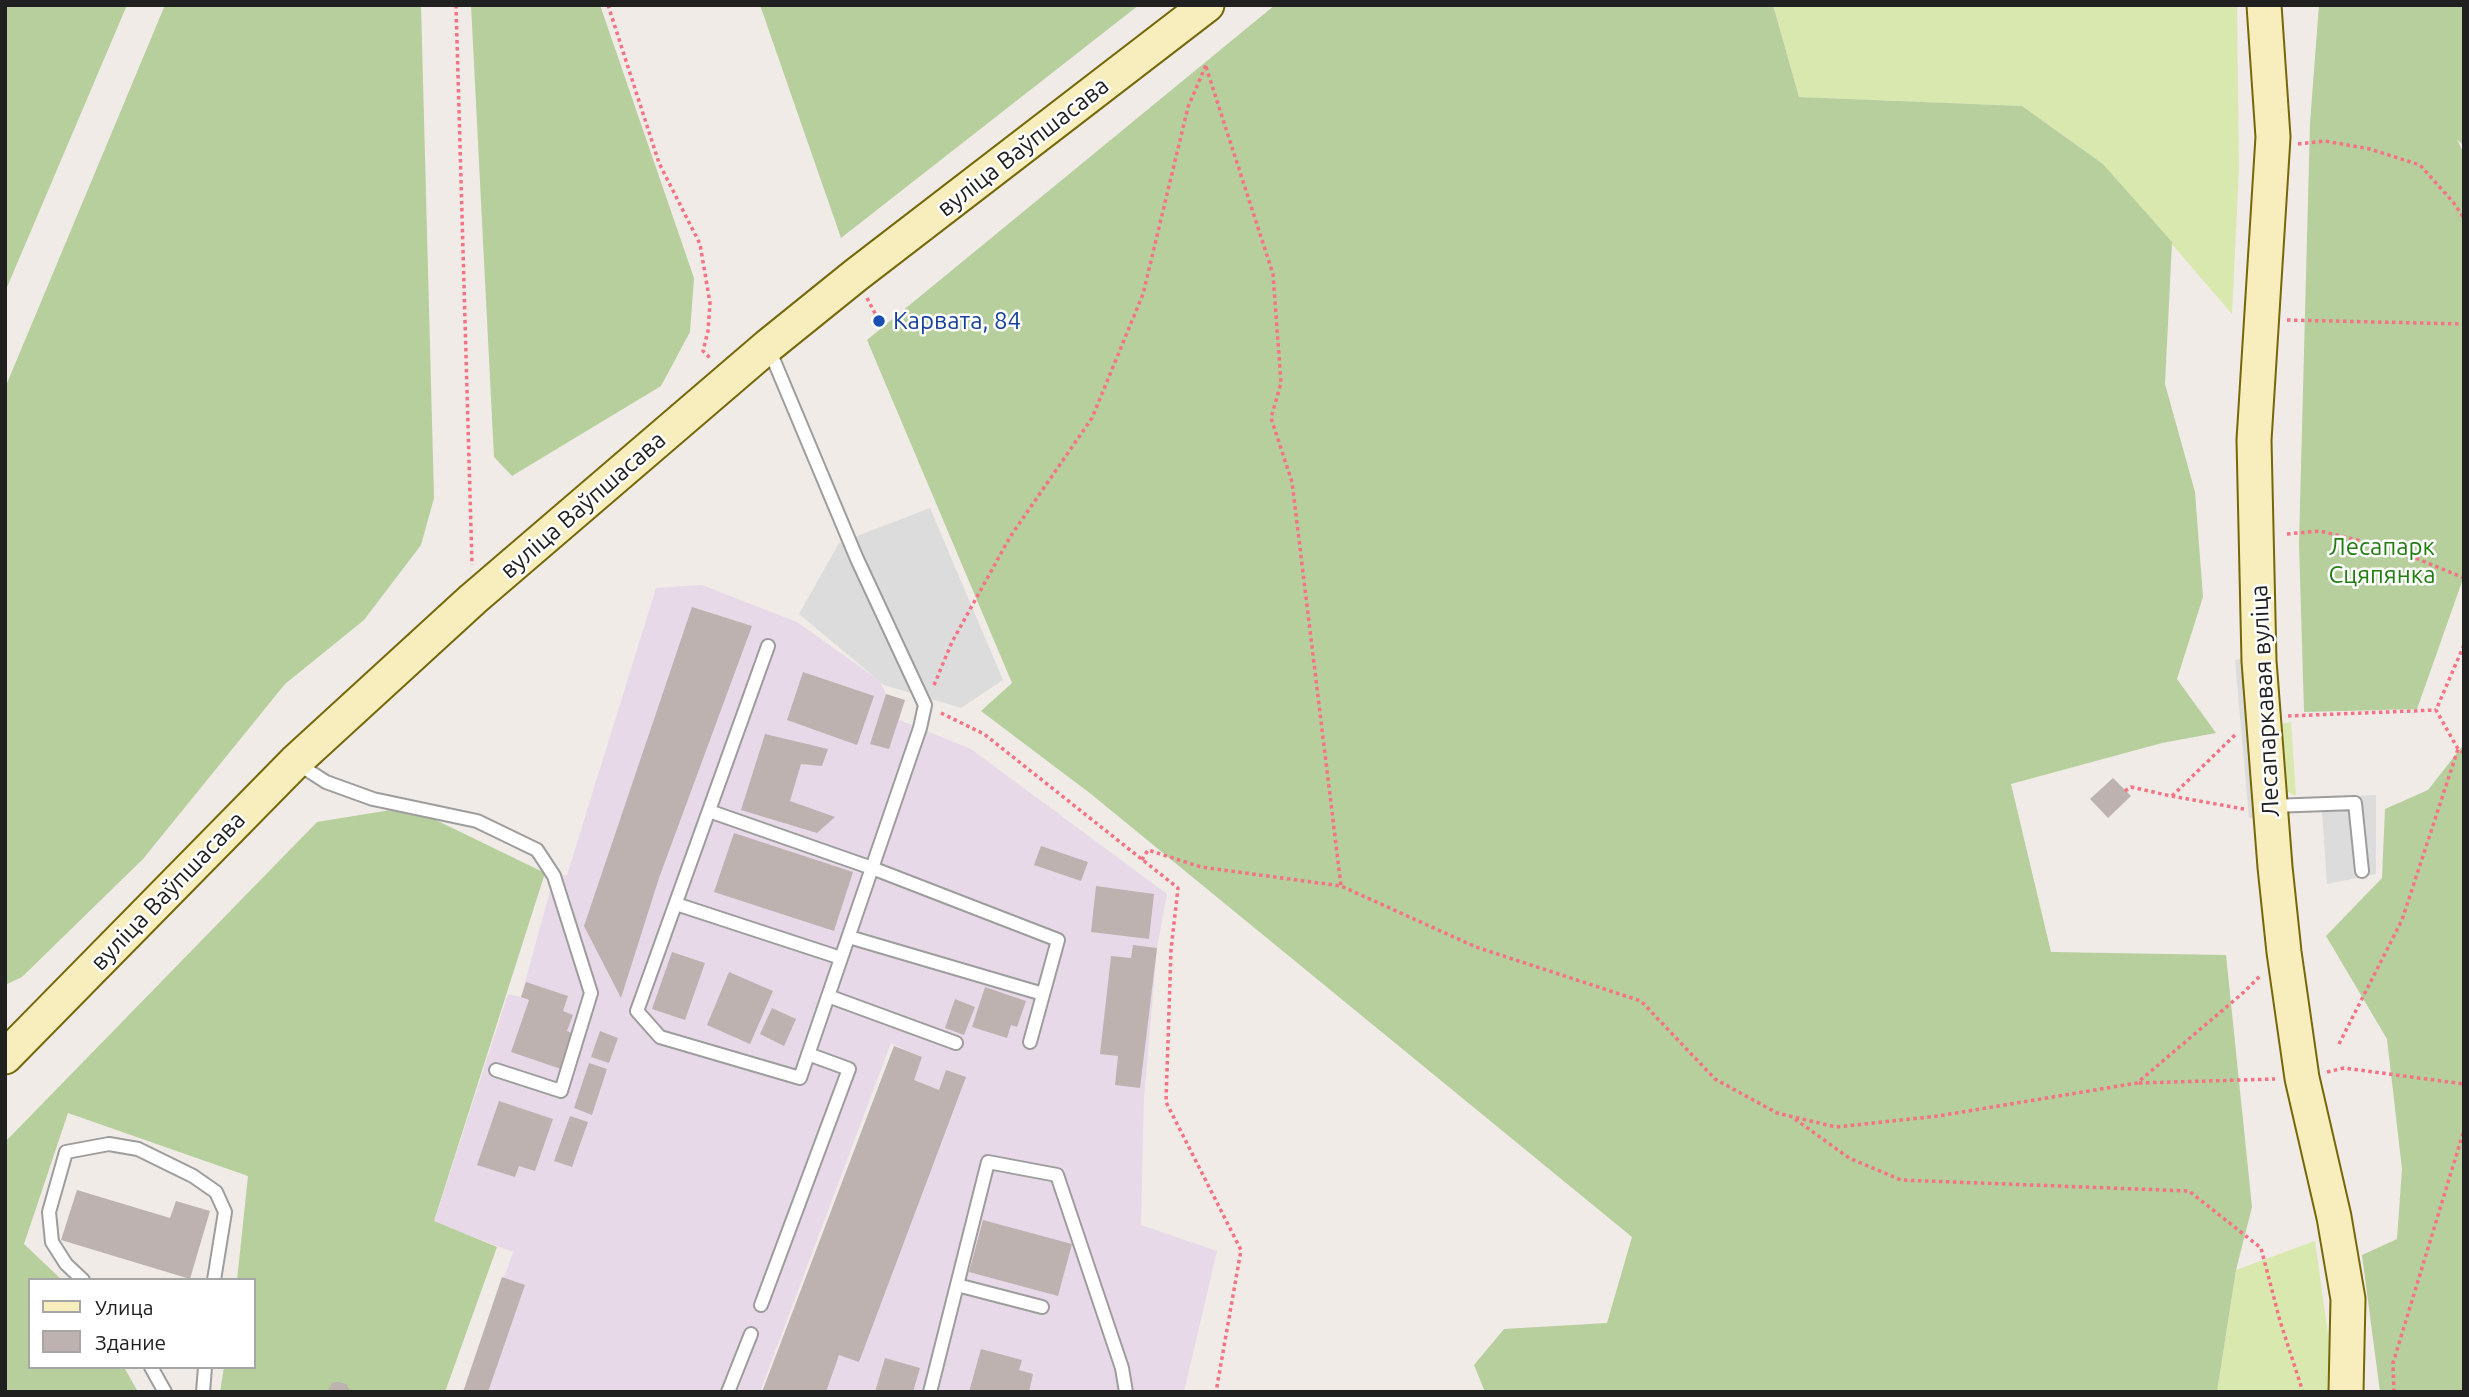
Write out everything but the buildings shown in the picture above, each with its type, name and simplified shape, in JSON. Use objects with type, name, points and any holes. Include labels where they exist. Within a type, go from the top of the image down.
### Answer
[{"type":"main road","name":"вуліца Ваўпшасава","points":[[5,1057],[295,762],[473,599],[768,346],[1207,5]]},
{"type":"main road","name":"Лесапаркавая вуліца","points":[[2264,5],[2273,137],[2254,440],[2259,808],[2302,1078],[2347,1286],[2346,1392]]},
{"type":"lane","points":[[768,346],[857,559],[925,705],[920,728],[800,1078],[660,1037],[637,1011],[768,646]]},
{"type":"lane","points":[[295,762],[326,782],[373,799],[477,821],[537,850],[554,876],[591,993],[561,1091],[496,1070]]},
{"type":"lane","points":[[2259,808],[2356,803],[2362,872]]},
{"type":"lane","points":[[709,811],[872,868],[1059,940],[1030,1042]]},
{"type":"lane","points":[[676,904],[841,958]]},
{"type":"lane","points":[[849,937],[1043,994]]},
{"type":"lane","points":[[828,996],[956,1043]]},
{"type":"lane","points":[[761,1305],[849,1069],[808,1054]]},
{"type":"lane","points":[[81,1278],[66,1264],[52,1242],[49,1212],[66,1152],[109,1144],[138,1149],[193,1176],[216,1192],[225,1212],[214,1278]]},
{"type":"lane","points":[[930,1392],[988,1162],[1057,1175],[1122,1368],[1126,1392]]},
{"type":"lane","points":[[957,1285],[1042,1307]]},
{"type":"lane","points":[[729,1392],[751,1334]]},
{"type":"lane","points":[[152,1369],[165,1392]]},
{"type":"lane","points":[[203,1392],[205,1369]]},
{"type":"path","points":[[456,5],[473,599]]},
{"type":"path","points":[[608,5],[659,163],[700,244],[710,303],[704,351],[716,363]]},
{"type":"path","points":[[1216,1392],[1241,1250],[1167,1102],[1171,950],[1178,888],[984,734],[925,705],[952,642],[1010,537],[1092,418],[1143,294],[1188,107],[1206,65],[1273,274],[1281,383],[1271,418],[1293,482],[1341,886]]},
{"type":"path","points":[[2298,144],[2325,141],[2370,149],[2420,165],[2464,218]]},
{"type":"path","points":[[2287,320],[2464,324]]},
{"type":"path","points":[[2287,534],[2320,531],[2394,548],[2464,578]]},
{"type":"path","points":[[2436,710],[2464,645]]},
{"type":"path","points":[[2297,716],[2436,710]]},
{"type":"path","points":[[2436,710],[2458,749],[2464,753]]},
{"type":"path","points":[[2171,796],[2241,730]]},
{"type":"path","points":[[2458,749],[2464,747]]},
{"type":"path","points":[[2339,1044],[2402,920],[2458,749]]},
{"type":"path","points":[[2126,791],[2132,787],[2171,796],[2259,808]]},
{"type":"path","points":[[1142,860],[1148,850],[1201,867],[1341,886],[1476,947],[1641,1001],[1715,1079],[1777,1113],[1836,1127],[1938,1116],[2137,1083],[2302,1078],[2344,1068],[2464,1084]]},
{"type":"path","points":[[2137,1083],[2244,992],[2284,952]]},
{"type":"path","points":[[1792,1117],[1849,1158],[1901,1180],[2189,1191],[2261,1248],[2280,1321],[2304,1392]]},
{"type":"path","points":[[2394,1392],[2393,1363],[2464,1130]]},
{"type":"shaded area","points":[[930,508],[1003,680],[961,708],[884,685],[799,614],[839,543]]},
{"type":"shaded area","points":[[702,585],[797,622],[880,681],[886,694],[905,700],[899,720],[971,749],[1167,894],[1157,948],[1144,1098],[1141,1225],[1217,1251],[1184,1392],[762,1392],[894,1046],[906,1050],[891,1043],[760,1392],[463,1392],[513,1252],[434,1222],[508,994],[521,997],[554,876],[567,875],[656,588]]},
{"type":"shaded area","points":[[2248,658],[2262,818],[2249,818],[2235,660]]},
{"type":"shaded area","points":[[2376,795],[2376,874],[2327,884],[2321,797]]},
{"type":"green space","points":[[5,5],[127,5],[5,292]]},
{"type":"green space","points":[[165,5],[421,5],[434,498],[421,545],[364,620],[285,684],[143,859],[22,977],[5,985],[5,388]]},
{"type":"green space","points":[[471,5],[600,5],[694,278],[690,332],[661,386],[512,476],[494,457]]},
{"type":"green space","points":[[760,5],[1139,5],[841,238]]},
{"type":"green space","points":[[1275,5],[1773,5],[1799,97],[2022,106],[2103,164],[2172,242],[2165,384],[2195,492],[2203,597],[2177,679],[2216,733],[2162,743],[2011,784],[2051,952],[2226,955],[2252,1207],[2236,1270],[2217,1392],[1485,1392],[1474,1365],[1504,1329],[1607,1323],[1632,1237],[1091,794],[981,711],[1012,683],[867,340]]},
{"type":"green space","points":[[1773,5],[2237,5],[2239,169],[2232,314],[2103,164],[2022,106],[1799,97]]},
{"type":"green space","name":"Лесапарк Сцяпянка","points":[[2319,5],[2464,5],[2464,146],[2457,139],[2464,154],[2464,576],[2417,709],[2304,712],[2299,543],[2310,123]]},
{"type":"green space","points":[[2291,722],[2296,796],[2285,791],[2275,725]]},
{"type":"green space","points":[[2464,744],[2464,1392],[2380,1392],[2362,1255],[2397,1239],[2402,1169],[2387,1039],[2326,936],[2382,878],[2385,809],[2428,790]]},
{"type":"green space","points":[[409,807],[545,873],[434,1221],[497,1247],[445,1392],[220,1392],[224,1369],[256,1369],[256,1278],[237,1278],[248,1176],[68,1113],[24,1244],[60,1278],[28,1278],[28,1369],[125,1369],[138,1392],[5,1392],[5,1142],[317,822]]},
{"type":"green space","points":[[2315,1241],[2332,1364],[2330,1392],[2217,1392],[2236,1270]]},
{"type":"place","name":"Карвата, 84","points":[[879,321]]}]
